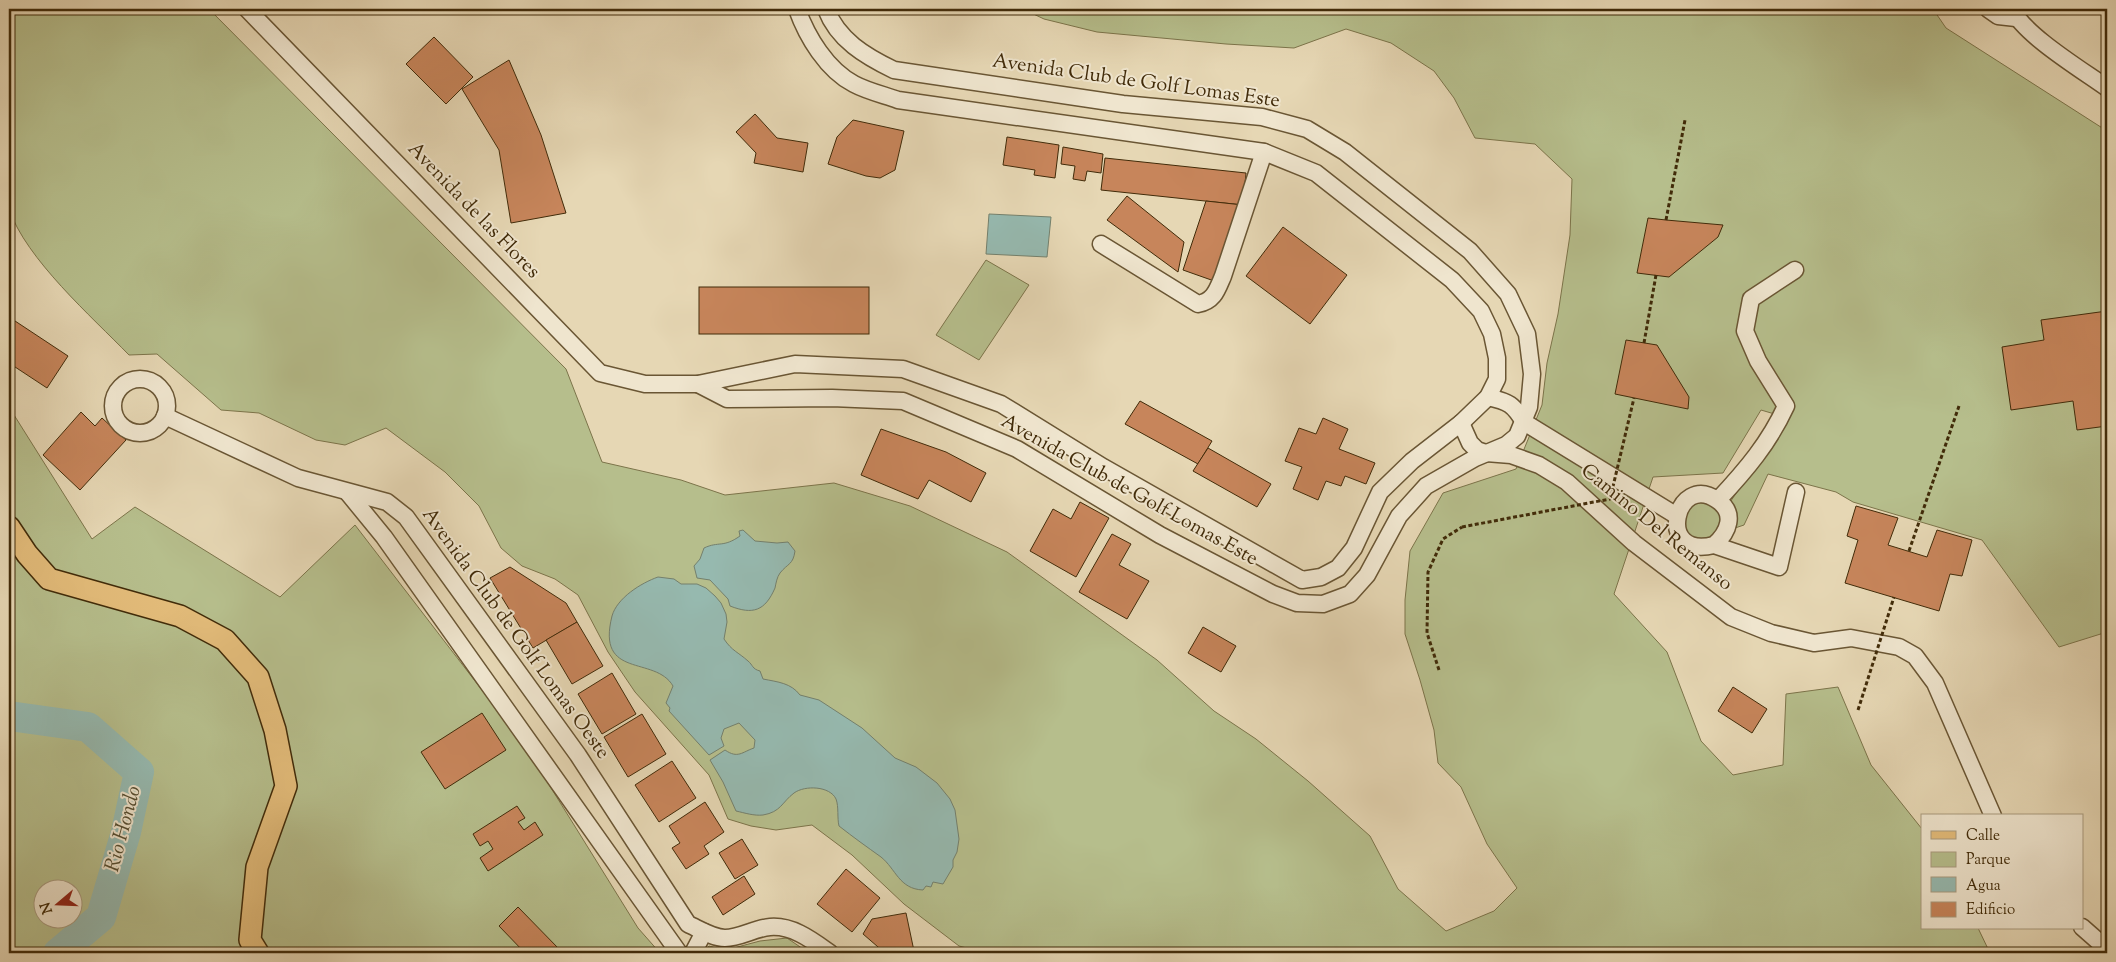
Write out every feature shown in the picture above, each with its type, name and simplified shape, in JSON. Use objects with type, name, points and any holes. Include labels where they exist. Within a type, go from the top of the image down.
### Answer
[{"type":"main road","points":[[9,527],[27,554],[49,578],[180,616],[225,640],[258,677],[275,730],[286,786],[257,867],[250,940],[258,953]]},
{"type":"street","name":"Avenida de las Flores","points":[[247,9],[600,373],[645,384],[698,384]]},
{"type":"street","name":"Avenida Club de Golf Lomas Este","points":[[698,384],[795,364],[902,368],[1001,404],[1103,467],[1302,580],[1322,577],[1338,568],[1354,548],[1380,492],[1412,461],[1461,423],[1488,397],[1497,379],[1497,358],[1492,334],[1481,311],[1452,280],[1316,173],[1264,152],[898,100],[854,84],[824,60],[803,25],[797,9]]},
{"type":"street","name":"Avenida Club de Golf Lomas Este","points":[[698,384],[727,399],[832,398],[902,401],[1017,450],[1160,535],[1273,594],[1297,603],[1324,604],[1350,594],[1368,575],[1399,516],[1426,486],[1486,453],[1506,446],[1517,436],[1530,407],[1532,374],[1527,334],[1508,294],[1463,245],[1346,152],[1307,129],[1262,117],[1122,104],[894,70],[867,57],[847,42],[828,16],[826,9]]},
{"type":"street","points":[[2004,12],[2107,88]]},
{"type":"street","points":[[1101,244],[1198,304],[1211,300],[1223,276],[1264,152]]},
{"type":"street","points":[[1718,500],[1743,473],[1775,431],[1786,406],[1758,361],[1745,331],[1751,299],[1795,270]]},
{"type":"street","points":[[1488,397],[1508,402],[1516,408],[1524,422],[1677,516]]},
{"type":"street","name":"Avenida Club de Golf Lomas Oeste","points":[[165,416],[298,478],[387,502],[406,517],[578,755],[688,924],[704,932],[724,938],[770,927],[784,928],[803,935],[830,953]]},
{"type":"street","points":[[1461,423],[1470,444],[1477,450],[1486,453]]},
{"type":"street","name":"Camino Del Remanso","points":[[1486,453],[1511,455],[1539,465],[1568,482],[1634,544],[1731,617],[1771,633],[1814,644],[1851,638],[1899,647],[1916,656],[1935,683],[1992,814]]},
{"type":"street","points":[[348,492],[396,553],[679,953]]},
{"type":"street","points":[[1714,545],[1779,567],[1796,492]]},
{"type":"street","points":[[1698,495],[1718,500],[1726,510],[1729,524],[1724,536],[1714,545],[1704,548],[1695,547],[1686,542],[1676,526],[1681,506],[1688,499],[1698,495]]},
{"type":"street","points":[[2084,929],[2107,949]]},
{"type":"street","points":[[693,953],[704,932]]},
{"type":"path","points":[[1666,220],[1685,120]]},
{"type":"path","points":[[1644,343],[1656,275]]},
{"type":"path","points":[[1438,670],[1427,633],[1428,572],[1443,539],[1462,527],[1610,498],[1634,398]]},
{"type":"path","points":[[1909,551],[1959,406]]},
{"type":"path","points":[[1858,710],[1894,597]]},
{"type":"green space","points":[[9,9],[209,9],[566,369],[602,462],[681,480],[725,495],[834,483],[910,506],[1007,552],[1157,660],[1214,711],[1256,739],[1308,781],[1370,836],[1398,889],[1446,931],[1494,911],[1517,888],[1487,844],[1461,787],[1438,763],[1434,730],[1405,634],[1405,600],[1410,551],[1443,493],[1516,469],[1542,405],[1547,363],[1558,314],[1570,235],[1572,179],[1535,144],[1475,138],[1454,98],[1434,71],[1391,43],[1346,29],[1294,48],[1226,44],[1097,32],[1044,19],[1023,9],[1933,9],[1946,28],[2107,131],[2107,632],[2059,647],[1982,540],[1853,502],[1836,492],[1768,474],[1744,525],[1729,530],[1726,508],[1788,418],[1761,410],[1723,473],[1653,477],[1614,594],[1667,652],[1701,741],[1733,775],[1783,765],[1786,694],[1838,687],[1871,765],[1921,828],[1921,930],[1979,930],[1990,953],[986,953],[959,946],[904,904],[852,855],[812,825],[776,830],[751,826],[728,819],[709,775],[635,692],[608,652],[578,595],[555,579],[522,566],[501,548],[479,506],[445,472],[386,428],[345,445],[316,440],[259,413],[221,410],[157,354],[129,355],[79,305],[45,267],[30,248],[9,209]]},
{"type":"green space","points":[[986,260],[1029,285],[979,360],[936,335]]},
{"type":"green space","points":[[9,407],[92,539],[135,507],[280,597],[355,525],[525,746],[638,928],[660,953],[9,953]]},
{"type":"green space","points":[[1702,502],[1716,507],[1721,521],[1716,535],[1702,540],[1688,535],[1683,521],[1688,507]]},
{"type":"green space","points":[[787,938],[809,953],[701,953],[709,946],[726,950],[760,941]]},
{"type":"water","points":[[989,214],[1051,217],[1047,257],[986,254]]},
{"type":"water","points":[[743,530],[755,541],[788,542],[795,551],[791,561],[779,575],[775,588],[767,602],[752,610],[738,609],[730,606],[728,599],[710,580],[697,578],[694,566],[700,559],[704,548],[734,540],[740,536],[739,531]]},
{"type":"water","points":[[658,577],[674,579],[681,584],[697,584],[706,588],[715,596],[726,614],[727,622],[724,639],[754,668],[760,671],[763,679],[784,684],[793,688],[800,695],[819,700],[862,728],[895,758],[916,767],[937,783],[950,799],[955,810],[959,839],[953,867],[943,884],[933,882],[931,887],[926,886],[923,890],[908,886],[881,857],[839,826],[836,799],[823,789],[799,790],[790,796],[778,809],[769,814],[756,815],[736,811],[723,782],[710,760],[725,750],[733,754],[743,753],[754,748],[755,740],[739,723],[724,729],[721,738],[724,746],[709,755],[669,711],[670,708],[666,703],[673,686],[665,677],[620,658],[612,650],[609,636],[615,609],[630,592]]},
{"type":"building","points":[[434,37],[473,77],[446,104],[406,64]]},
{"type":"building","points":[[509,60],[541,135],[566,213],[511,223],[499,150],[462,89]]},
{"type":"building","points":[[755,114],[777,138],[808,143],[803,172],[754,163],[756,153],[736,132]]},
{"type":"building","points":[[853,120],[904,131],[895,170],[880,178],[866,176],[828,164],[837,137]]},
{"type":"building","points":[[1007,137],[1059,145],[1055,178],[1034,175],[1035,170],[1003,165]]},
{"type":"building","points":[[1063,147],[1103,154],[1101,173],[1087,171],[1085,181],[1073,179],[1075,166],[1061,164]]},
{"type":"building","points":[[1105,158],[1246,173],[1243,205],[1101,190]]},
{"type":"building","points":[[1127,196],[1184,242],[1178,272],[1107,220]]},
{"type":"building","points":[[1206,201],[1243,205],[1217,282],[1183,270]]},
{"type":"building","points":[[1648,218],[1723,225],[1718,237],[1669,277],[1637,273]]},
{"type":"building","points":[[1283,227],[1347,275],[1310,324],[1246,276]]},
{"type":"building","points":[[699,287],[869,287],[869,334],[699,334]]},
{"type":"building","points":[[2107,311],[2107,426],[2077,430],[2073,401],[2011,410],[2002,347],[2044,340],[2041,320]]},
{"type":"building","points":[[9,317],[68,356],[47,388],[9,363]]},
{"type":"building","points":[[1626,340],[1657,345],[1689,397],[1688,409],[1615,394]]},
{"type":"building","points":[[1140,401],[1212,441],[1198,464],[1125,424]]},
{"type":"building","points":[[81,412],[95,426],[102,418],[126,440],[80,490],[43,455]]},
{"type":"building","points":[[1323,418],[1348,429],[1339,449],[1375,463],[1366,484],[1345,476],[1341,486],[1326,481],[1318,500],[1293,489],[1302,467],[1285,461],[1299,428],[1316,434]]},
{"type":"building","points":[[881,429],[946,452],[986,473],[971,502],[929,480],[918,499],[861,475]]},
{"type":"building","points":[[1208,448],[1271,484],[1257,507],[1193,471]]},
{"type":"building","points":[[1080,502],[1109,518],[1076,577],[1030,551],[1053,509],[1071,519]]},
{"type":"building","points":[[1856,506],[1898,518],[1888,545],[1927,557],[1937,530],[1972,540],[1962,576],[1950,574],[1939,611],[1845,583],[1858,540],[1847,536]]},
{"type":"building","points":[[1112,534],[1131,544],[1119,565],[1149,581],[1127,619],[1079,592]]},
{"type":"building","points":[[510,567],[566,603],[577,622],[533,648],[490,578]]},
{"type":"building","points":[[577,622],[603,666],[572,684],[546,640]]},
{"type":"building","points":[[1203,627],[1236,646],[1221,672],[1188,653]]},
{"type":"building","points":[[612,673],[636,714],[602,734],[578,694]]},
{"type":"building","points":[[1733,687],[1767,709],[1752,733],[1718,711]]},
{"type":"building","points":[[482,713],[506,750],[445,789],[421,752]]},
{"type":"building","points":[[642,714],[666,754],[628,777],[604,737]]},
{"type":"building","points":[[672,761],[696,798],[659,822],[635,785]]},
{"type":"building","points":[[705,802],[724,832],[704,846],[709,854],[686,869],[672,848],[680,843],[669,826]]},
{"type":"building","points":[[517,806],[525,818],[518,822],[524,830],[535,822],[543,835],[488,871],[480,858],[493,849],[488,841],[480,846],[473,834]]},
{"type":"building","points":[[742,839],[758,865],[735,879],[719,853]]},
{"type":"building","points":[[846,869],[880,898],[852,932],[817,904]]},
{"type":"building","points":[[744,876],[755,894],[723,915],[712,897]]},
{"type":"building","points":[[518,907],[559,949],[555,953],[525,953],[499,926]]},
{"type":"building","points":[[906,913],[914,951],[885,953],[863,934],[872,919]]},
{"type":"waterway","name":"Rio Hondo","points":[[9,716],[88,727],[139,772],[126,832],[101,917],[58,953]]}]
